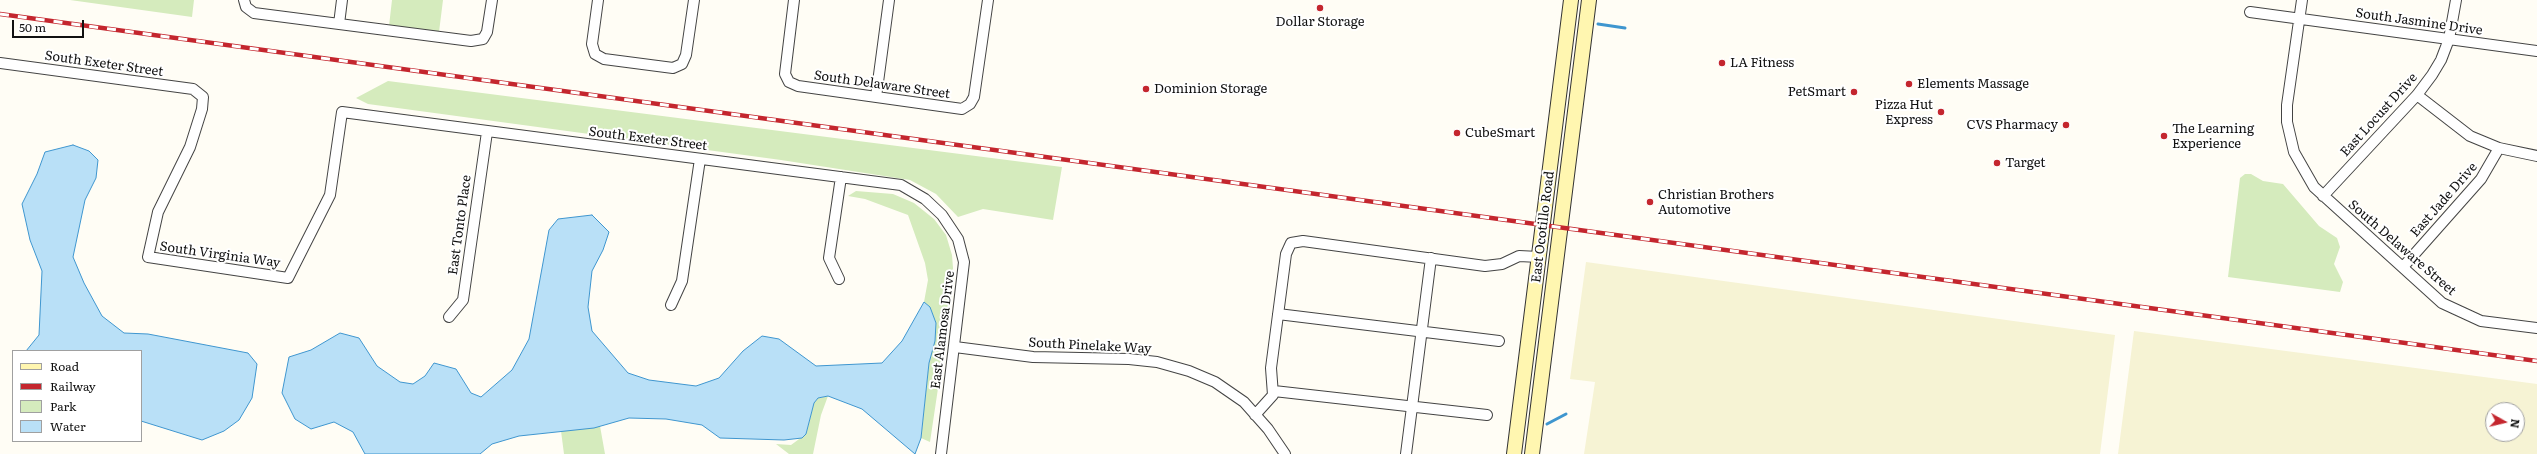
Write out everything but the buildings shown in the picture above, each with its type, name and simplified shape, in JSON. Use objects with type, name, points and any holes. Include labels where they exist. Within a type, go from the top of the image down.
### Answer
[{"type":"main road","name":"East Ocotillo Road","points":[[1514,454],[1571,0]]},
{"type":"main road","name":"East Ocotillo Road","points":[[1532,454],[1589,0]]},
{"type":"street","points":[[339,24],[342,0]]},
{"type":"street","points":[[245,4],[254,13],[470,41],[482,39],[487,32],[492,0]]},
{"type":"street","points":[[598,0],[592,44],[595,54],[604,59],[673,68],[682,64],[686,55],[694,0]]},
{"type":"street","name":"South Delaware Street","points":[[794,0],[785,74],[789,82],[798,86],[962,109],[970,104],[974,97],[988,0]]},
{"type":"street","points":[[876,97],[889,0]]},
{"type":"street","name":"South Delaware Street","points":[[2302,0],[2287,105],[2289,136],[2300,165],[2323,196],[2442,303],[2465,316],[2481,321],[2537,328]]},
{"type":"street","name":"East Locust Drive","points":[[2323,196],[2417,95],[2441,60],[2449,39],[2456,0]]},
{"type":"street","name":"South Jasmine Drive","points":[[2250,12],[2537,50]]},
{"type":"street","name":"South Exeter Street","points":[[0,63],[193,89],[203,97],[202,110],[190,147],[158,212],[148,257]]},
{"type":"street","points":[[2417,95],[2470,136],[2499,148],[2537,156]]},
{"type":"street","name":"South Exeter Street","points":[[288,278],[330,195],[342,112],[901,186],[925,199],[942,215]]},
{"type":"street","name":"East Tonto Place","points":[[449,317],[463,300],[487,132]]},
{"type":"street","name":"East Jade Drive","points":[[2403,267],[2481,178],[2499,148]]},
{"type":"street","points":[[671,305],[682,281],[700,159]]},
{"type":"street","points":[[839,280],[829,258],[841,177]]},
{"type":"street","name":"East Alamosa Drive","points":[[941,454],[964,262],[958,239],[942,215]]},
{"type":"street","points":[[1255,415],[1272,398],[1274,391],[1271,368],[1287,248],[1295,242],[1303,241],[1492,266],[1519,256],[1539,257]]},
{"type":"street","name":"South Virginia Way","points":[[148,257],[288,278]]},
{"type":"street","points":[[1406,454],[1420,332],[1431,258]]},
{"type":"street","points":[[1278,314],[1499,341]]},
{"type":"street","name":"South Pinelake Way","points":[[955,347],[1034,357],[1129,359],[1157,362],[1189,371],[1215,382],[1244,402],[1285,454]]},
{"type":"street","points":[[1274,391],[1487,414]]},
{"type":"shaded area","points":[[1586,262],[2115,335],[2100,454],[1584,454],[1595,382],[1570,379]]},
{"type":"shaded area","points":[[2134,331],[2537,384],[2537,454],[2118,454]]},
{"type":"green space","points":[[70,0],[194,0],[192,17]]},
{"type":"green space","points":[[392,0],[443,0],[439,32],[389,26]]},
{"type":"green space","points":[[388,81],[1062,167],[1053,220],[983,209],[958,217],[936,194],[910,180],[781,160],[368,104],[356,98]]},
{"type":"green space","points":[[2245,174],[2251,174],[2263,181],[2283,184],[2319,226],[2337,238],[2340,247],[2334,264],[2343,282],[2340,292],[2228,277],[2240,178]]},
{"type":"green space","points":[[856,191],[893,194],[914,203],[934,219],[946,235],[952,255],[954,281],[930,442],[921,438],[929,363],[936,323],[930,307],[924,302],[928,280],[925,263],[908,215],[865,199],[848,196]]},
{"type":"green space","points":[[828,396],[821,415],[813,454],[789,454],[776,444],[791,445],[806,434],[814,403],[818,398]]},
{"type":"green space","points":[[600,426],[605,454],[564,454],[561,431]]},
{"type":"water","points":[[73,145],[89,151],[98,160],[96,178],[85,200],[73,257],[84,283],[102,316],[124,333],[148,334],[248,353],[257,364],[252,398],[239,420],[224,431],[202,440],[142,421],[142,350],[27,350],[39,335],[42,271],[30,240],[22,204],[37,174],[45,152]]},
{"type":"water","points":[[592,215],[609,232],[603,250],[592,271],[588,307],[592,331],[628,373],[649,380],[696,386],[719,378],[743,351],[762,336],[779,339],[816,366],[882,363],[902,341],[924,302],[930,307],[936,323],[935,341],[929,363],[921,438],[915,454],[862,409],[828,396],[818,398],[814,403],[806,434],[802,438],[784,440],[720,438],[702,425],[666,419],[629,418],[594,428],[519,436],[492,444],[480,454],[365,454],[353,432],[334,422],[311,429],[295,419],[282,393],[289,357],[311,350],[340,333],[359,338],[377,366],[400,382],[413,384],[425,376],[434,363],[456,369],[471,393],[481,397],[512,370],[529,339],[549,230],[558,219]]},
{"type":"waterway","points":[[1598,24],[1625,28]]},
{"type":"waterway","points":[[1547,424],[1566,414]]},
{"type":"railway","points":[[0,14],[2537,361]]},
{"type":"place","name":"Dollar Storage","points":[[1320,8]]},
{"type":"place","name":"LA Fitness","points":[[1722,63]]},
{"type":"place","name":"Elements Massage","points":[[1909,84]]},
{"type":"place","name":"Dominion Storage","points":[[1146,89]]},
{"type":"place","name":"PetSmart","points":[[1854,92]]},
{"type":"place","name":"Pizza Hut Express","points":[[1941,112]]},
{"type":"place","name":"CVS Pharmacy","points":[[2066,125]]},
{"type":"place","name":"CubeSmart","points":[[1457,133]]},
{"type":"place","name":"The Learning Experience","points":[[2164,136]]},
{"type":"place","name":"Target","points":[[1997,163]]},
{"type":"place","name":"Christian Brothers Automotive","points":[[1650,202]]}]
